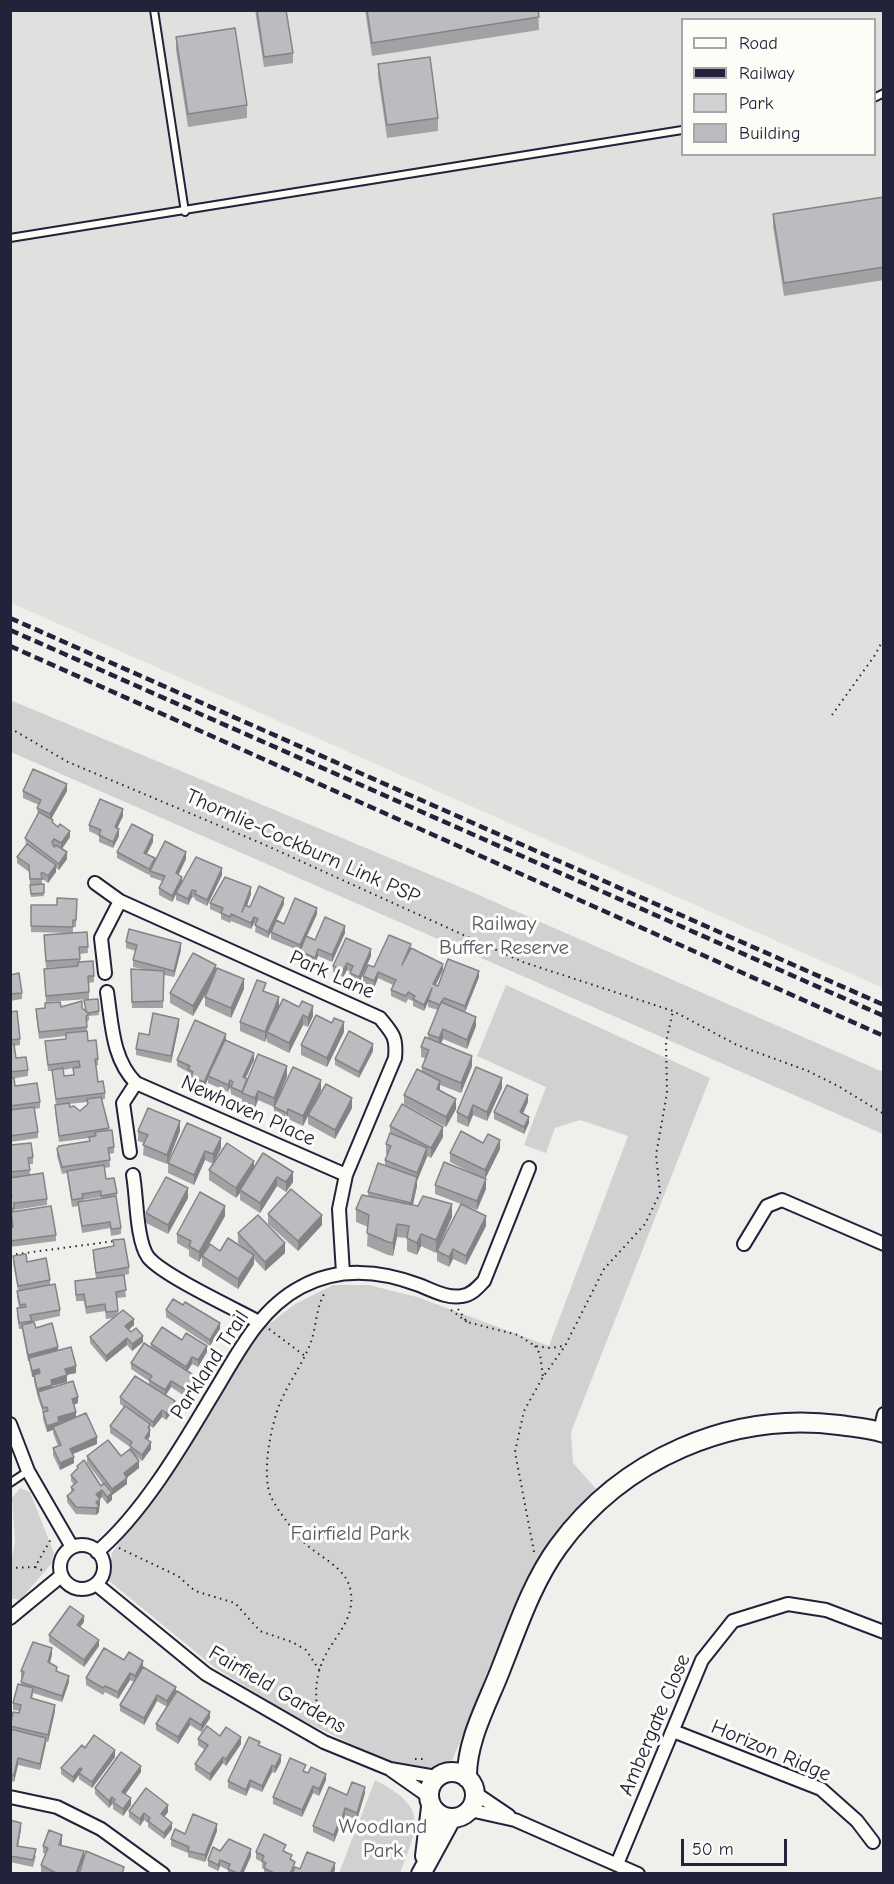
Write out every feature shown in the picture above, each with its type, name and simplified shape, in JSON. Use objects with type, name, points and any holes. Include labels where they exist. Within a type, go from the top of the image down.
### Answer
[{"type":"street","name":"Park Lane","points":[[95,883],[120,901],[380,1018],[391,1031],[397,1042],[395,1058],[345,1175],[339,1209],[343,1273]]},
{"type":"street","points":[[105,973],[101,938],[120,901]]},
{"type":"street","name":"Newhaven Place","points":[[107,992],[117,1056],[124,1071],[136,1083],[345,1175]]},
{"type":"street","points":[[130,1152],[123,1103],[136,1083]]},
{"type":"street","points":[[447,1295],[462,1297],[474,1291],[484,1281],[529,1168]]},
{"type":"street","points":[[133,1175],[141,1237],[147,1257],[169,1273],[259,1322]]},
{"type":"street","points":[[744,1244],[767,1206],[782,1200],[884,1244]]},
{"type":"street","name":"Parkland Trail","points":[[97,1552],[131,1517],[195,1425],[259,1322],[274,1306],[300,1287],[327,1276],[343,1273],[382,1274],[405,1279],[447,1295]]},
{"type":"street","points":[[430,1802],[440,1816],[451,1819],[465,1815],[471,1794],[467,1768],[476,1732],[530,1596],[547,1563],[589,1510],[633,1474],[654,1461],[694,1442],[749,1426],[814,1422],[882,1426]]},
{"type":"street","points":[[10,1424],[28,1471],[72,1547]]},
{"type":"street","points":[[87,1546],[97,1552],[104,1566],[96,1584],[82,1589],[72,1587],[61,1576],[60,1561],[72,1547],[87,1546]]},
{"type":"street","points":[[12,1615],[61,1576]]},
{"type":"street","name":"Fairfield Gardens","points":[[96,1584],[206,1674],[324,1742],[390,1769],[440,1775]]},
{"type":"street","name":"Ambergate Close","points":[[616,1864],[702,1660],[733,1621],[788,1604],[826,1610],[884,1632]]},
{"type":"street","name":"Horizon Ridge","points":[[673,1731],[821,1789],[857,1821],[873,1842]]},
{"type":"street","points":[[423,1869],[430,1802],[429,1789],[476,1732]]},
{"type":"street","name":"Fairfield Gardens","points":[[390,1769],[430,1802]]},
{"type":"street","points":[[440,1775],[456,1773],[471,1794],[515,1820],[638,1874]]},
{"type":"street","points":[[471,1794],[515,1820]]},
{"type":"street","points":[[10,1797],[57,1807],[101,1829],[163,1874]]},
{"type":"street","points":[[423,1869],[451,1819]]},
{"type":"lane","points":[[154,10],[185,212]]},
{"type":"lane","points":[[10,238],[185,212],[681,130]]},
{"type":"lane","points":[[10,1483],[28,1471]]},
{"type":"path","points":[[832,715],[875,655],[884,638]]},
{"type":"path","name":"Thornlie-Cockburn Link PSP","points":[[10,728],[68,762],[263,844],[523,962],[673,1011],[737,1045],[808,1071],[884,1114]]},
{"type":"path","points":[[534,1555],[515,1452],[524,1412],[543,1377],[565,1346],[604,1269],[645,1224],[660,1192],[656,1155],[668,1093],[666,1042],[673,1011]]},
{"type":"path","points":[[10,1255],[141,1237]]},
{"type":"path","points":[[324,1742],[315,1705],[320,1671],[326,1654],[343,1630],[351,1596],[349,1584],[344,1574],[309,1548],[282,1512],[271,1496],[267,1465],[280,1404],[315,1332],[319,1303],[325,1292],[343,1273]]},
{"type":"path","points":[[447,1295],[467,1322],[518,1335],[535,1346],[540,1353],[543,1377]]},
{"type":"path","points":[[259,1322],[305,1356]]},
{"type":"path","points":[[535,1346],[550,1348],[565,1346]]},
{"type":"path","points":[[10,1568],[35,1567],[50,1539],[64,1534]]},
{"type":"path","points":[[110,1541],[124,1551],[178,1576],[195,1591],[235,1603],[260,1631],[306,1650],[320,1671]]},
{"type":"path","points":[[318,1714],[329,1727],[344,1736]]},
{"type":"path","points":[[409,1759],[425,1759]]},
{"type":"shaded area","points":[[11,11],[883,11],[883,988],[11,603]]},
{"type":"green space","name":"Railway Buffer Reserve","points":[[10,700],[472,892],[883,1072],[883,1134],[11,752]]},
{"type":"green space","name":"Fairfield Park","points":[[506,985],[710,1078],[571,1432],[573,1463],[596,1489],[541,1555],[450,1765],[422,1779],[288,1713],[214,1667],[108,1580],[112,1553],[191,1440],[230,1378],[264,1328],[295,1304],[333,1285],[369,1285],[417,1297],[549,1346],[628,1136],[580,1120],[555,1128],[546,1153],[524,1145],[546,1087],[477,1056]]},
{"type":"green space","points":[[20,1488],[30,1492],[54,1553],[51,1564],[20,1600],[10,1598],[11,1563],[15,1542],[12,1498]]},
{"type":"green space","name":"Woodland Park","points":[[375,1780],[404,1799],[411,1809],[414,1830],[407,1856],[400,1873],[339,1873]]},
{"type":"building","points":[[257,10],[286,10],[293,53],[264,57]]},
{"type":"building","points":[[367,10],[538,10],[539,17],[372,43]]},
{"type":"building","points":[[235,28],[247,105],[188,114],[176,37]]},
{"type":"building","points":[[430,57],[438,118],[387,125],[378,64]]},
{"type":"building","points":[[884,197],[884,267],[784,283],[773,214]]},
{"type":"building","points":[[33,769],[67,784],[50,814],[37,808],[41,800],[23,791]]},
{"type":"building","points":[[100,799],[123,809],[115,827],[119,829],[113,842],[99,835],[101,830],[89,825]]},
{"type":"building","points":[[39,812],[53,820],[52,822],[58,827],[60,824],[70,831],[61,843],[54,839],[52,842],[54,847],[56,845],[67,852],[59,864],[25,838]]},
{"type":"building","points":[[132,824],[153,835],[144,853],[155,858],[149,869],[117,852]]},
{"type":"building","points":[[165,841],[186,852],[176,873],[182,877],[172,896],[159,888],[165,876],[150,871]]},
{"type":"building","points":[[27,844],[56,865],[48,876],[41,873],[42,879],[30,879],[29,865],[17,857]]},
{"type":"building","points":[[196,857],[222,868],[207,900],[192,890],[188,899],[176,893]]},
{"type":"building","points":[[225,877],[251,887],[242,912],[245,905],[250,907],[259,886],[284,898],[268,932],[255,925],[258,919],[254,917],[251,923],[231,914],[230,917],[221,913],[223,908],[210,903]]},
{"type":"building","points":[[44,884],[44,893],[31,894],[30,885]]},
{"type":"building","points":[[57,898],[77,899],[76,920],[73,920],[73,927],[31,926],[31,905],[57,905]]},
{"type":"building","points":[[295,898],[317,908],[300,945],[271,932],[276,920],[284,924]]},
{"type":"building","points":[[325,917],[345,926],[332,955],[318,949],[315,958],[300,951],[306,936],[315,940]]},
{"type":"building","points":[[129,929],[181,943],[174,971],[133,960],[137,945],[126,942]]},
{"type":"building","points":[[87,932],[88,947],[79,947],[80,959],[46,961],[44,935]]},
{"type":"building","points":[[389,935],[411,944],[402,965],[411,948],[443,964],[433,984],[438,986],[448,959],[479,971],[465,1006],[444,998],[440,1005],[428,1000],[432,988],[424,1005],[413,999],[415,996],[408,992],[406,996],[391,990],[396,980],[378,972],[374,981],[363,976],[368,965],[374,967]]},
{"type":"building","points":[[346,938],[371,949],[359,977],[350,973],[353,966],[347,963],[343,970],[333,966]]},
{"type":"building","points":[[193,953],[216,965],[193,1006],[170,993]]},
{"type":"building","points":[[93,961],[94,976],[88,976],[89,992],[46,996],[44,969],[78,966],[78,962]]},
{"type":"building","points":[[217,968],[244,979],[231,1008],[205,997]]},
{"type":"building","points":[[131,969],[164,971],[163,1001],[132,1002]]},
{"type":"building","points":[[19,973],[22,993],[10,994],[10,975]]},
{"type":"building","points":[[257,980],[266,983],[263,991],[279,997],[265,1032],[240,1022]]},
{"type":"building","points":[[98,999],[99,1011],[88,1013],[84,1000]]},
{"type":"building","points":[[283,999],[299,1007],[302,1001],[313,1006],[308,1018],[303,1015],[289,1043],[267,1032]]},
{"type":"building","points":[[82,1001],[82,1008],[89,1014],[86,1016],[87,1027],[39,1032],[36,1009],[45,1008],[45,1003],[60,1002],[61,1007]]},
{"type":"building","points":[[441,1002],[476,1017],[467,1040],[443,1029],[439,1038],[428,1034]]},
{"type":"building","points":[[17,1011],[20,1039],[10,1040],[10,1012]]},
{"type":"building","points":[[153,1013],[179,1019],[171,1056],[136,1049],[139,1033],[149,1035]]},
{"type":"building","points":[[316,1015],[332,1023],[334,1018],[344,1022],[327,1058],[301,1045]]},
{"type":"building","points":[[195,1020],[226,1034],[204,1082],[191,1076],[193,1072],[188,1069],[190,1066],[177,1060]]},
{"type":"building","points":[[87,1031],[88,1041],[96,1040],[98,1059],[95,1059],[98,1082],[103,1081],[105,1093],[56,1099],[52,1070],[63,1068],[64,1076],[74,1075],[73,1068],[80,1067],[79,1061],[48,1065],[45,1041],[66,1039],[66,1033]]},
{"type":"building","points":[[349,1031],[373,1044],[359,1072],[335,1059]]},
{"type":"building","points":[[425,1037],[472,1056],[461,1083],[422,1067],[429,1050],[421,1047]]},
{"type":"building","points":[[225,1040],[254,1053],[243,1077],[247,1079],[242,1092],[231,1087],[233,1082],[230,1080],[228,1085],[208,1076]]},
{"type":"building","points":[[10,1044],[14,1044],[16,1058],[26,1057],[28,1070],[10,1072]]},
{"type":"building","points":[[258,1054],[287,1066],[274,1098],[258,1091],[255,1098],[242,1093]]},
{"type":"building","points":[[293,1067],[321,1080],[303,1116],[288,1109],[287,1113],[274,1107]]},
{"type":"building","points":[[476,1067],[502,1078],[487,1112],[473,1105],[468,1118],[457,1112]]},
{"type":"building","points":[[417,1069],[440,1081],[437,1089],[456,1099],[446,1117],[404,1095]]},
{"type":"building","points":[[14,1078],[15,1086],[37,1083],[40,1102],[10,1106],[10,1079]]},
{"type":"building","points":[[326,1084],[352,1098],[335,1130],[308,1115]]},
{"type":"building","points":[[507,1085],[528,1095],[520,1112],[529,1117],[524,1127],[494,1112]]},
{"type":"building","points":[[101,1097],[109,1128],[59,1136],[55,1105],[69,1103],[70,1107],[74,1106],[80,1111],[88,1104],[87,1099]]},
{"type":"building","points":[[402,1104],[443,1127],[431,1148],[390,1126]]},
{"type":"building","points":[[34,1107],[38,1132],[10,1136],[10,1110]]},
{"type":"building","points":[[148,1108],[180,1121],[167,1155],[143,1145],[148,1135],[138,1131]]},
{"type":"building","points":[[187,1123],[221,1138],[213,1154],[205,1151],[194,1175],[168,1163]]},
{"type":"building","points":[[112,1130],[114,1147],[108,1148],[110,1160],[62,1167],[57,1149],[59,1146],[90,1141],[89,1137],[96,1136],[95,1132]]},
{"type":"building","points":[[461,1131],[483,1143],[488,1134],[500,1140],[485,1170],[450,1153]]},
{"type":"building","points":[[390,1133],[427,1148],[417,1173],[385,1160],[391,1146],[386,1144]]},
{"type":"building","points":[[31,1143],[33,1157],[28,1158],[30,1170],[10,1172],[10,1145]]},
{"type":"building","points":[[227,1143],[254,1161],[236,1188],[209,1170]]},
{"type":"building","points":[[263,1153],[293,1172],[286,1182],[277,1177],[260,1203],[240,1190]]},
{"type":"building","points":[[444,1162],[486,1179],[477,1201],[435,1185]]},
{"type":"building","points":[[378,1163],[417,1177],[411,1203],[368,1192]]},
{"type":"building","points":[[104,1165],[106,1179],[114,1178],[117,1193],[101,1196],[101,1191],[82,1194],[83,1198],[72,1200],[67,1171]]},
{"type":"building","points":[[43,1173],[47,1199],[14,1203],[14,1208],[10,1209],[10,1196],[12,1196],[10,1178]]},
{"type":"building","points":[[166,1177],[188,1188],[168,1225],[146,1213]]},
{"type":"building","points":[[291,1189],[322,1215],[298,1241],[268,1214]]},
{"type":"building","points":[[200,1192],[225,1206],[199,1252],[189,1246],[191,1241],[177,1234]]},
{"type":"building","points":[[362,1195],[418,1206],[423,1196],[452,1204],[436,1240],[421,1234],[417,1243],[407,1238],[409,1226],[397,1224],[393,1243],[367,1233],[369,1215],[356,1209]]},
{"type":"building","points":[[116,1196],[121,1228],[111,1229],[110,1222],[82,1226],[78,1202]]},
{"type":"building","points":[[461,1204],[486,1216],[466,1256],[453,1249],[449,1257],[437,1251]]},
{"type":"building","points":[[51,1206],[56,1235],[10,1241],[10,1228],[13,1227],[11,1212]]},
{"type":"building","points":[[258,1215],[285,1243],[265,1262],[238,1233]]},
{"type":"building","points":[[228,1238],[254,1255],[238,1279],[202,1256],[210,1244],[220,1251]]},
{"type":"building","points":[[124,1239],[129,1267],[96,1273],[93,1250],[114,1246],[113,1240]]},
{"type":"building","points":[[26,1254],[27,1262],[46,1258],[50,1280],[18,1286],[13,1256]]},
{"type":"building","points":[[124,1275],[126,1290],[116,1292],[118,1311],[106,1312],[105,1304],[86,1307],[84,1294],[76,1295],[75,1281]]},
{"type":"building","points":[[55,1284],[60,1310],[30,1315],[32,1321],[19,1323],[17,1308],[26,1307],[25,1304],[20,1305],[17,1291]]},
{"type":"building","points":[[173,1299],[183,1305],[185,1302],[220,1323],[210,1340],[166,1310]]},
{"type":"building","points":[[123,1310],[134,1319],[125,1326],[131,1332],[136,1328],[143,1336],[132,1344],[127,1338],[106,1356],[90,1337]]},
{"type":"building","points":[[34,1322],[36,1328],[52,1323],[58,1347],[28,1355],[22,1325]]},
{"type":"building","points":[[162,1327],[182,1340],[186,1333],[207,1346],[198,1360],[192,1357],[186,1367],[151,1344]]},
{"type":"building","points":[[144,1343],[195,1376],[186,1390],[171,1381],[165,1390],[149,1380],[152,1376],[131,1363]]},
{"type":"building","points":[[71,1347],[76,1366],[65,1369],[67,1375],[51,1380],[52,1385],[37,1389],[34,1375],[40,1373],[39,1369],[32,1371],[29,1358]]},
{"type":"building","points":[[135,1376],[175,1401],[166,1413],[162,1410],[153,1422],[120,1397]]},
{"type":"building","points":[[73,1381],[78,1397],[72,1399],[76,1412],[58,1417],[59,1422],[47,1426],[43,1412],[48,1411],[47,1407],[43,1408],[38,1392]]},
{"type":"building","points":[[125,1406],[150,1424],[148,1428],[150,1430],[145,1438],[151,1442],[142,1455],[130,1446],[132,1442],[110,1426]]},
{"type":"building","points":[[86,1413],[97,1437],[70,1449],[74,1457],[60,1463],[53,1448],[61,1445],[53,1427]]},
{"type":"building","points":[[108,1440],[121,1456],[130,1449],[139,1461],[124,1473],[127,1478],[112,1489],[87,1456]]},
{"type":"building","points":[[84,1460],[101,1486],[104,1483],[112,1493],[107,1497],[102,1490],[96,1494],[100,1499],[96,1502],[99,1506],[96,1508],[76,1507],[67,1496],[74,1490],[71,1487],[77,1482],[71,1475]]},
{"type":"building","points":[[70,1606],[84,1616],[77,1625],[99,1640],[84,1660],[49,1635]]},
{"type":"building","points":[[33,1642],[52,1648],[48,1662],[57,1667],[56,1671],[69,1676],[62,1696],[21,1682],[24,1672],[21,1671]]},
{"type":"building","points":[[104,1648],[124,1660],[129,1652],[143,1661],[135,1676],[130,1673],[118,1692],[105,1686],[103,1688],[86,1678]]},
{"type":"building","points":[[143,1667],[176,1687],[167,1701],[157,1695],[144,1718],[120,1705]]},
{"type":"building","points":[[18,1684],[33,1688],[31,1698],[55,1705],[48,1735],[10,1726],[13,1712],[19,1713],[21,1705],[13,1703]]},
{"type":"building","points":[[177,1691],[210,1712],[201,1725],[190,1718],[178,1737],[156,1724]]},
{"type":"building","points":[[207,1726],[220,1736],[226,1727],[241,1737],[226,1759],[223,1757],[210,1774],[195,1764],[208,1745],[198,1739]]},
{"type":"building","points":[[10,1729],[46,1738],[40,1764],[18,1758],[14,1775],[10,1774]]},
{"type":"building","points":[[94,1735],[115,1750],[92,1782],[79,1773],[82,1769],[80,1768],[73,1777],[61,1768],[82,1745],[85,1748]]},
{"type":"building","points":[[249,1737],[260,1742],[258,1745],[281,1755],[275,1767],[272,1765],[262,1786],[250,1780],[246,1790],[228,1781]]},
{"type":"building","points":[[121,1752],[141,1766],[122,1792],[131,1798],[123,1809],[113,1802],[115,1800],[112,1797],[109,1801],[95,1788]]},
{"type":"building","points":[[290,1758],[306,1765],[303,1771],[308,1773],[311,1767],[326,1774],[319,1789],[313,1786],[302,1810],[273,1797]]},
{"type":"building","points":[[352,1782],[365,1787],[357,1813],[345,1808],[341,1823],[339,1822],[334,1835],[313,1826],[329,1787],[347,1795]]},
{"type":"building","points":[[146,1788],[168,1805],[161,1814],[172,1823],[164,1833],[148,1821],[150,1818],[144,1813],[140,1819],[129,1811]]},
{"type":"building","points":[[193,1814],[217,1824],[205,1855],[188,1851],[189,1847],[171,1839],[175,1829],[185,1834]]},
{"type":"building","points":[[10,1820],[21,1823],[17,1846],[36,1849],[33,1860],[10,1856]]},
{"type":"building","points":[[49,1830],[62,1835],[59,1845],[84,1851],[76,1874],[58,1874],[41,1865],[48,1848],[43,1846]]},
{"type":"building","points":[[264,1834],[286,1845],[283,1851],[292,1855],[290,1859],[295,1862],[290,1874],[276,1874],[264,1868],[266,1863],[262,1861],[264,1856],[256,1852]]},
{"type":"building","points":[[229,1839],[251,1849],[240,1874],[228,1869],[230,1864],[220,1860],[218,1865],[208,1860],[213,1847],[220,1851]]},
{"type":"building","points":[[86,1851],[124,1867],[122,1874],[79,1874]]},
{"type":"building","points":[[307,1852],[335,1863],[330,1874],[292,1874],[295,1867],[300,1869]]},
{"type":"railway","points":[[10,618],[884,1005]]},
{"type":"railway","points":[[10,630],[884,1016]]},
{"type":"railway","points":[[10,646],[884,1036]]}]
